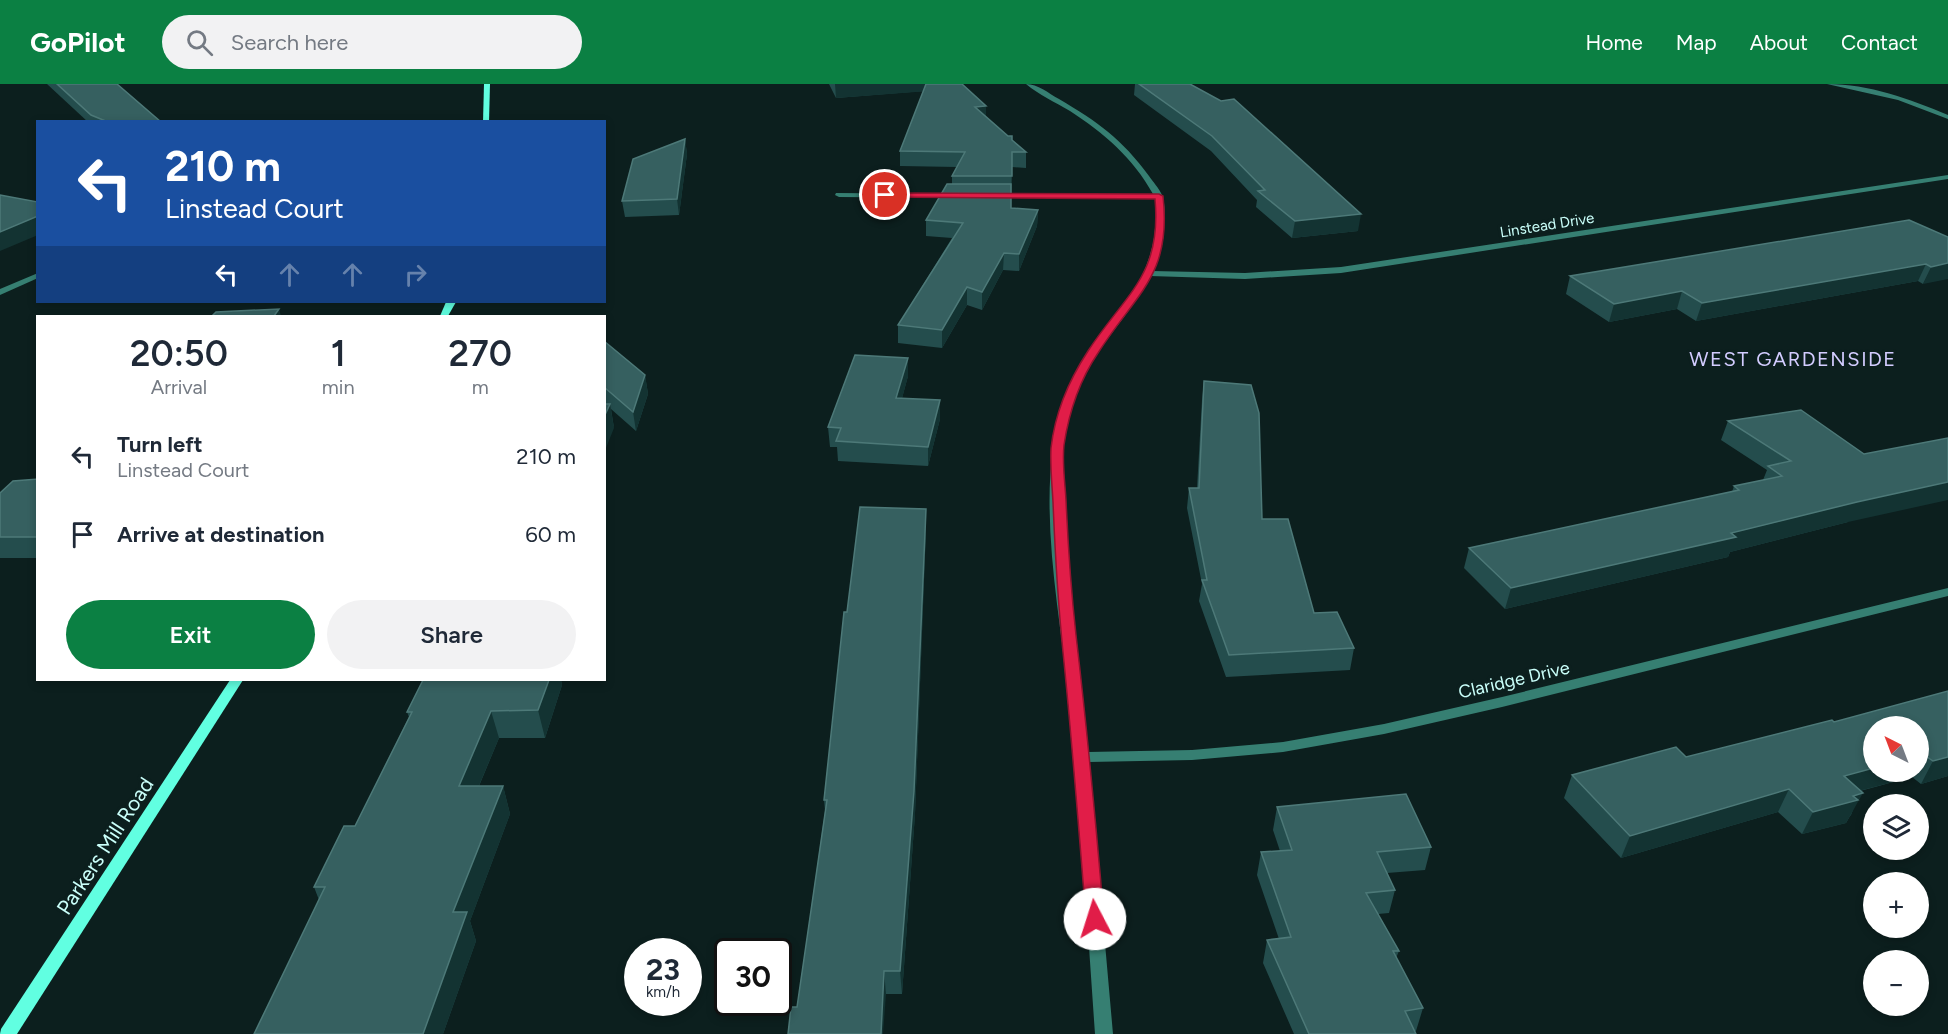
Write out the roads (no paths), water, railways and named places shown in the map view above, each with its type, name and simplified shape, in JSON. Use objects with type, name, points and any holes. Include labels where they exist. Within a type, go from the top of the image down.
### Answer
[{"type":"main road","points":[[486,120],[487,84]]},
{"type":"main road","name":"Parkers Mill Road","points":[[7,1034],[235,681]]},
{"type":"street","points":[[1029,84],[1110,136],[1125,150],[1159,196],[1162,222],[1157,252],[1149,273],[1135,298],[1093,350],[1076,380],[1064,412],[1058,448],[1062,566],[1082,757],[1104,1034]]},
{"type":"street","points":[[1830,84],[1900,98],[1948,117]]},
{"type":"street","name":"Linstead Drive","points":[[1149,273],[1233,278],[1274,277],[1341,270],[1948,177]]},
{"type":"street","points":[[839,195],[969,196]]},
{"type":"street","points":[[981,196],[1159,196]]},
{"type":"street","points":[[0,291],[36,276]]},
{"type":"street","name":"Claridge Drive","points":[[1082,757],[1192,755],[1272,748],[1384,729],[1948,592]]},
{"type":"district","name":"WEST GARDENSIDE","points":[[1793,359]]}]
